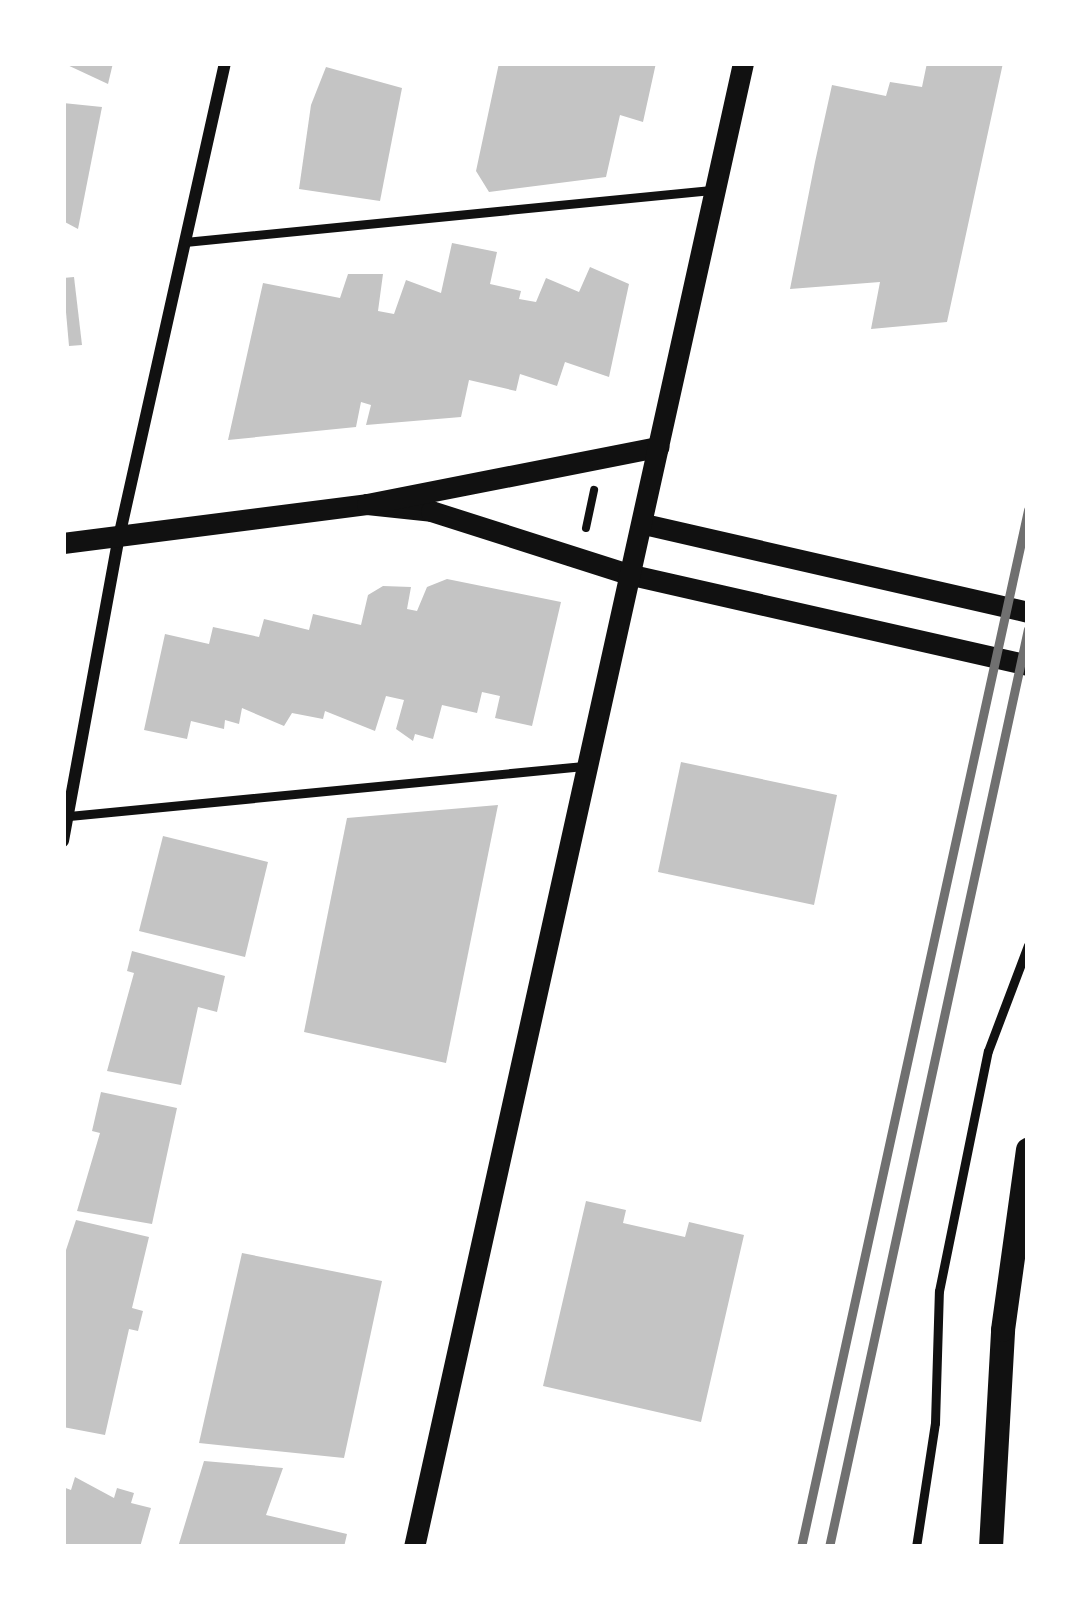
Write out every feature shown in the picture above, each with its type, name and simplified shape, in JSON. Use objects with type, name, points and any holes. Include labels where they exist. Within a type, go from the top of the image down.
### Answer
[{"type":"main road","points":[[991,1547],[1003,1330],[1028,1150]]},
{"type":"street","points":[[63,841],[119,537],[225,63]]},
{"type":"street","points":[[414,1547],[743,63]]},
{"type":"street","points":[[63,543],[367,504],[658,447]]},
{"type":"street","points":[[367,504],[500,529],[632,575],[1028,665]]},
{"type":"street","points":[[644,524],[1028,611]]},
{"type":"lane","points":[[185,242],[714,189]]},
{"type":"lane","points":[[69,816],[590,766]]},
{"type":"lane","points":[[916,1547],[935,1423],[939,1291],[988,1051],[1028,945]]},
{"type":"path","points":[[586,529],[594,488]]},
{"type":"building","points":[[63,63],[113,63],[108,84]]},
{"type":"building","points":[[499,63],[656,63],[643,122],[620,115],[606,177],[489,192],[476,171]]},
{"type":"building","points":[[927,63],[1003,63],[947,322],[871,329],[880,282],[790,289],[815,162],[832,85],[886,96],[890,82],[922,87]]},
{"type":"building","points":[[326,67],[402,88],[380,201],[299,189],[311,105]]},
{"type":"building","points":[[63,103],[102,107],[78,229],[63,221]]},
{"type":"building","points":[[452,243],[497,252],[490,284],[521,291],[519,299],[536,302],[546,278],[579,292],[590,267],[629,284],[609,377],[565,362],[557,386],[520,374],[516,391],[469,380],[461,417],[366,425],[371,405],[361,402],[356,427],[228,440],[263,283],[340,298],[348,274],[383,274],[378,311],[394,314],[406,280],[441,293]]},
{"type":"building","points":[[74,277],[82,345],[69,346],[63,278]]},
{"type":"building","points":[[447,579],[561,602],[532,726],[495,718],[500,696],[482,692],[477,713],[442,705],[433,739],[415,734],[413,741],[396,729],[404,700],[386,696],[375,731],[325,711],[323,719],[292,713],[284,726],[242,708],[239,724],[225,720],[224,729],[191,721],[187,739],[144,730],[165,634],[209,644],[213,627],[259,637],[264,619],[309,630],[313,614],[361,625],[368,595],[383,586],[411,587],[407,609],[417,611],[427,587]]},
{"type":"building","points":[[681,762],[837,795],[814,905],[658,872]]},
{"type":"building","points":[[498,805],[446,1063],[304,1032],[347,818]]},
{"type":"building","points":[[163,836],[268,862],[245,957],[139,931]]},
{"type":"building","points":[[132,951],[225,976],[217,1012],[198,1007],[181,1085],[107,1071],[134,973],[127,971]]},
{"type":"building","points":[[101,1092],[177,1108],[152,1224],[77,1211],[100,1133],[92,1131]]},
{"type":"building","points":[[586,1201],[626,1210],[623,1223],[685,1237],[689,1222],[744,1235],[701,1422],[543,1386]]},
{"type":"building","points":[[76,1220],[149,1237],[132,1308],[143,1311],[138,1331],[129,1329],[105,1435],[63,1427],[63,1259]]},
{"type":"building","points":[[242,1253],[382,1281],[344,1458],[199,1443]]},
{"type":"building","points":[[204,1461],[283,1468],[266,1515],[347,1534],[344,1547],[178,1547]]},
{"type":"building","points":[[75,1477],[114,1498],[117,1488],[134,1493],[131,1503],[151,1508],[140,1547],[63,1547],[63,1487],[71,1490]]},
{"type":"railway","points":[[801,1547],[1028,510]]},
{"type":"railway","points":[[829,1547],[1028,629]]}]
